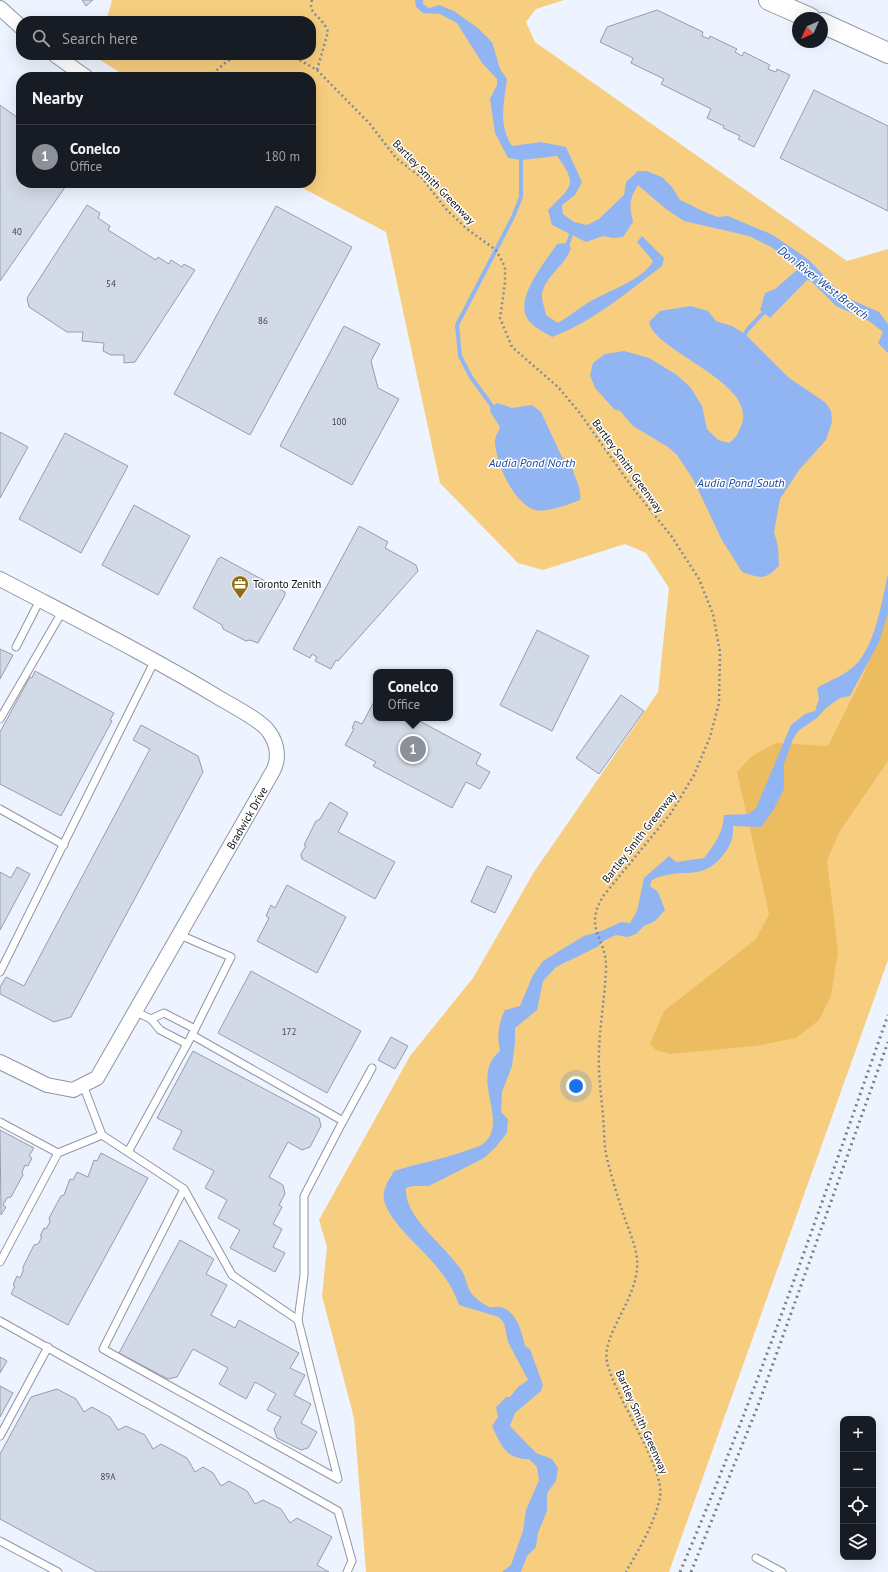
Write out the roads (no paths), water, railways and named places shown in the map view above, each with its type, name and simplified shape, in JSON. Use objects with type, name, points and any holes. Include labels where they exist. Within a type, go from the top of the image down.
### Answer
[{"type":"street","points":[[770,0],[797,12]]},
{"type":"street","points":[[0,8],[16,22]]},
{"type":"street","points":[[828,27],[888,53]]},
{"type":"street","points":[[62,60],[79,72]]},
{"type":"street","name":"Bradwick Drive","points":[[0,579],[205,689],[268,730],[278,752],[276,766],[97,1078],[73,1090],[48,1085],[0,1062]]},
{"type":"lane","points":[[16,647],[40,600]]},
{"type":"lane","points":[[0,719],[62,612]]},
{"type":"lane","points":[[0,972],[154,662]]},
{"type":"lane","points":[[0,809],[64,845]]},
{"type":"lane","points":[[128,1152],[194,1032],[230,957],[180,935]]},
{"type":"lane","points":[[136,1012],[151,1019],[160,1030],[187,1044]]},
{"type":"lane","points":[[151,1019],[164,1013],[343,1121]]},
{"type":"lane","points":[[184,1189],[103,1349],[338,1479],[298,1320],[304,1275],[304,1196],[372,1068]]},
{"type":"lane","points":[[84,1085],[102,1135],[184,1189],[232,1275],[298,1320]]},
{"type":"lane","points":[[0,1122],[58,1153]]},
{"type":"lane","points":[[0,1262],[58,1153],[102,1135]]},
{"type":"lane","points":[[0,1320],[338,1511],[352,1561],[347,1572]]},
{"type":"lane","points":[[0,1436],[48,1348]]},
{"type":"lane","points":[[0,1542],[58,1572]]},
{"type":"lane","points":[[756,1558],[782,1572]]},
{"type":"water","name":"Don River West Branch","points":[[415,0],[423,0],[423,4],[429,8],[439,5],[454,11],[479,29],[492,42],[500,69],[507,79],[503,122],[512,146],[541,142],[566,147],[582,182],[575,195],[562,205],[563,214],[574,222],[587,225],[599,219],[624,195],[626,182],[638,171],[646,171],[662,177],[672,187],[680,200],[707,213],[718,217],[728,216],[773,235],[809,260],[843,296],[879,312],[888,324],[888,353],[878,343],[883,332],[869,321],[836,306],[811,281],[807,280],[770,318],[760,310],[765,293],[775,289],[797,270],[794,264],[773,248],[749,236],[684,221],[666,209],[638,185],[631,199],[633,222],[623,237],[613,238],[603,236],[586,242],[552,225],[548,210],[562,196],[569,185],[570,180],[564,166],[557,156],[522,160],[508,158],[495,133],[490,99],[497,85],[497,79],[482,63],[457,23],[440,14],[423,13],[416,7]]},
{"type":"water","points":[[642,236],[664,258],[662,266],[623,296],[596,315],[567,331],[552,337],[538,329],[529,321],[524,309],[528,290],[557,244],[568,243],[571,248],[565,260],[544,286],[542,295],[546,315],[558,323],[594,299],[633,280],[648,268],[653,261],[637,242]]},
{"type":"water","name":"Audia Pond South","points":[[691,306],[708,311],[716,321],[732,326],[745,334],[788,377],[826,403],[831,411],[832,422],[826,440],[799,470],[780,499],[774,532],[778,546],[779,566],[766,576],[758,577],[742,572],[722,540],[693,479],[677,455],[668,447],[633,426],[620,411],[614,409],[595,388],[590,375],[593,363],[605,354],[624,351],[649,358],[677,375],[691,388],[702,406],[707,429],[718,440],[729,443],[736,436],[741,426],[743,410],[735,396],[722,382],[668,345],[655,333],[649,322],[660,311]]},
{"type":"water","name":"Audia Pond North","points":[[497,403],[512,408],[532,405],[541,412],[562,457],[572,466],[580,491],[580,500],[558,508],[540,511],[527,506],[520,500],[507,481],[498,460],[495,439],[500,427],[491,413],[490,408]]},
{"type":"water","points":[[888,574],[888,613],[879,642],[850,696],[840,698],[826,708],[817,718],[798,731],[793,739],[784,764],[784,789],[774,809],[761,827],[733,826],[733,836],[728,848],[709,868],[692,873],[663,876],[652,880],[650,886],[658,892],[665,910],[655,921],[644,926],[636,934],[627,937],[616,935],[605,940],[597,947],[556,967],[543,981],[537,1010],[515,1028],[512,1066],[502,1092],[501,1112],[508,1119],[507,1133],[495,1148],[484,1158],[429,1186],[413,1186],[406,1188],[407,1199],[412,1210],[428,1232],[456,1263],[464,1275],[471,1293],[485,1305],[506,1309],[514,1317],[520,1328],[525,1346],[530,1349],[543,1385],[541,1391],[515,1413],[510,1426],[536,1453],[552,1459],[558,1468],[556,1481],[547,1493],[547,1511],[538,1533],[536,1547],[527,1556],[521,1572],[502,1572],[511,1565],[523,1531],[526,1510],[539,1480],[537,1467],[529,1459],[514,1457],[509,1454],[501,1445],[492,1426],[498,1417],[496,1407],[506,1397],[510,1397],[518,1387],[528,1380],[508,1342],[504,1323],[499,1317],[459,1305],[454,1292],[443,1274],[391,1216],[384,1200],[385,1188],[394,1171],[459,1153],[484,1143],[491,1134],[493,1123],[488,1086],[488,1073],[491,1062],[500,1051],[499,1030],[505,1010],[520,1006],[533,975],[543,961],[584,936],[604,930],[621,922],[630,923],[637,911],[644,878],[669,856],[676,862],[704,858],[718,838],[724,815],[749,814],[756,808],[791,725],[805,714],[815,711],[819,699],[817,688],[850,670],[855,666],[865,652],[878,620]]},
{"type":"waterway","points":[[492,406],[471,377],[460,356],[457,325],[513,217],[521,197],[521,155]]},
{"type":"waterway","points":[[568,243],[572,232]]},
{"type":"waterway","points":[[745,334],[766,310]]},
{"type":"railway","points":[[680,1572],[709,1503],[763,1365],[888,1015]]},
{"type":"railway","points":[[691,1572],[759,1403],[888,1042]]},
{"type":"place","name":"Toronto Zenith","points":[[240,599]]},
{"type":"place","name":"Conelco","points":[[413,749]]}]
